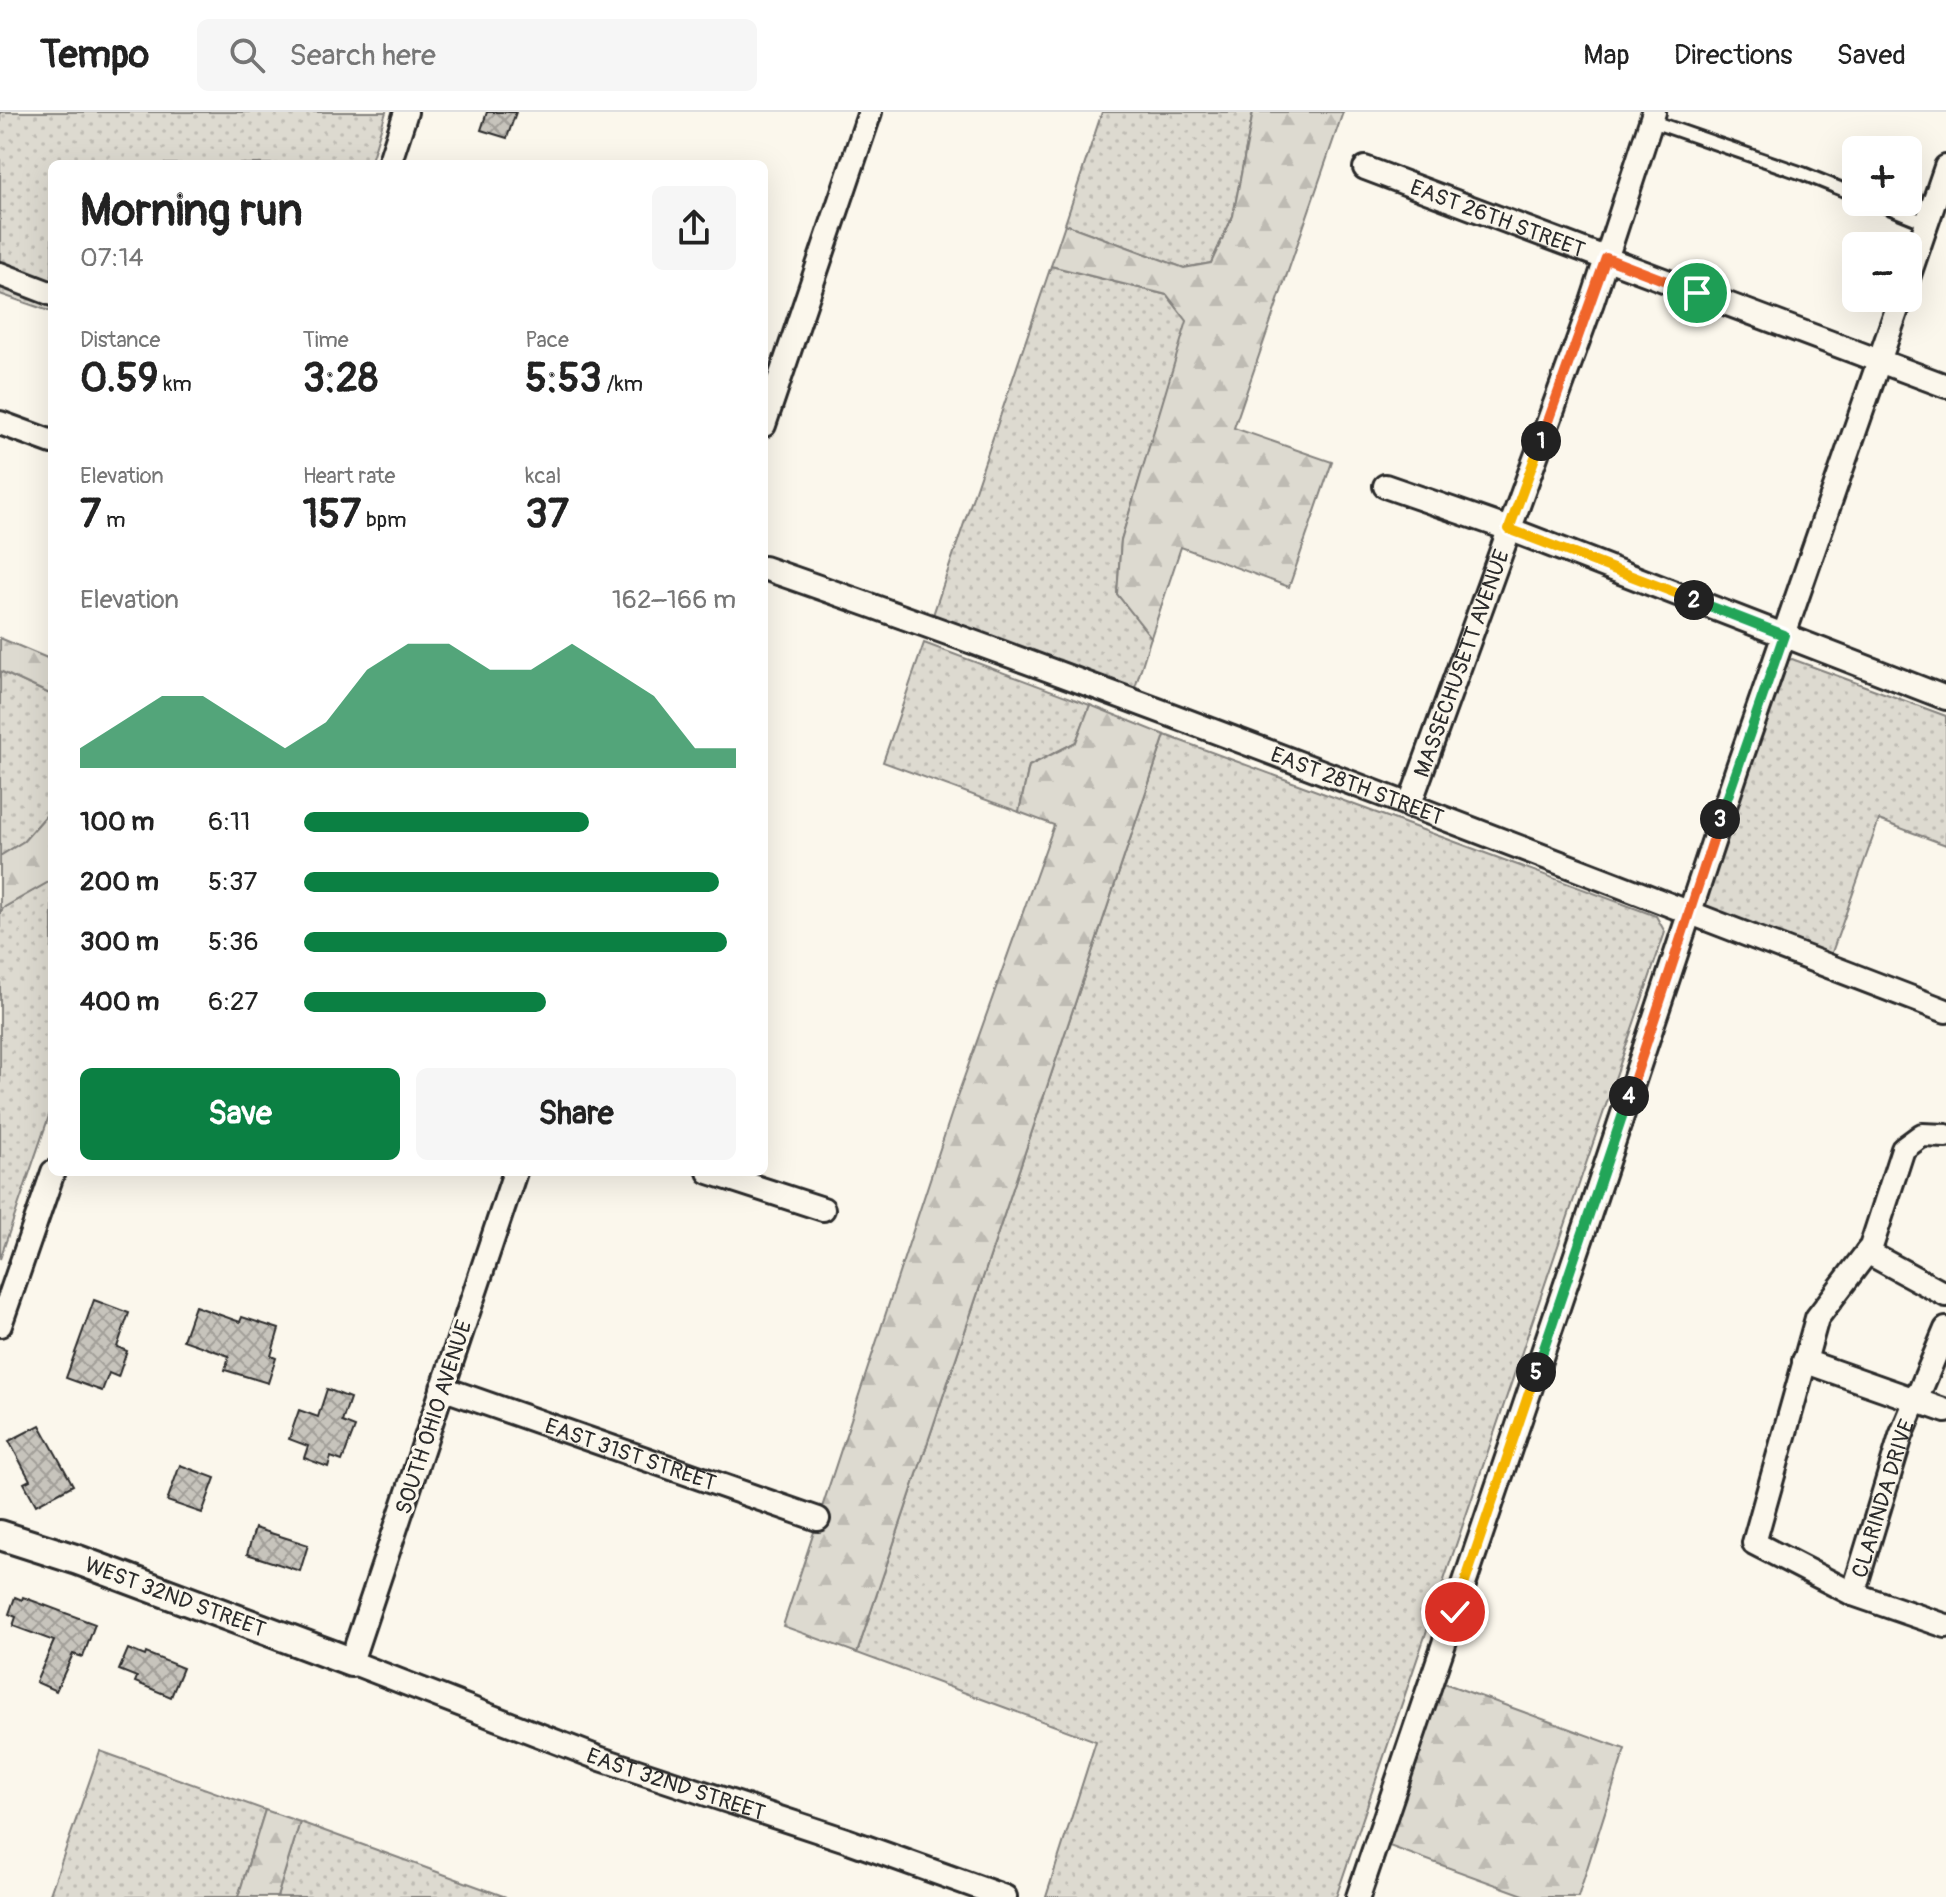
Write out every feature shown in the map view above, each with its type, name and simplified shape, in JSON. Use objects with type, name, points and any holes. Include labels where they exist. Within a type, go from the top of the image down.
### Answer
[{"type":"street","points":[[390,160],[406,112]]},
{"type":"street","points":[[768,413],[870,112]]},
{"type":"street","name":"MASSECHUSETT AVENUE","points":[[1409,806],[1606,258],[1652,117]]},
{"type":"street","points":[[1922,237],[1946,167]]},
{"type":"street","name":"EAST 26TH STREET","points":[[1365,168],[1946,386]]},
{"type":"street","points":[[0,274],[48,292]]},
{"type":"street","points":[[1358,1897],[1689,913],[1896,312]]},
{"type":"street","points":[[0,423],[48,441]]},
{"type":"street","points":[[1385,486],[1509,529],[1946,698]]},
{"type":"street","name":"EAST 28TH STREET","points":[[768,569],[905,617],[1946,1011]]},
{"type":"street","points":[[1853,1594],[1754,1543],[1817,1318],[1871,1247],[1903,1149],[1922,1135],[1946,1136]]},
{"type":"street","points":[[0,1325],[52,1176]]},
{"type":"street","name":"SOUTH OHIO AVENUE","points":[[351,1662],[514,1176]]},
{"type":"street","points":[[721,1176],[823,1209]]},
{"type":"street","points":[[1867,1252],[1946,1295]]},
{"type":"street","name":"CLARINDA DRIVE","points":[[1946,1329],[1901,1436],[1853,1594],[1946,1626]]},
{"type":"street","points":[[1804,1361],[1946,1411]]},
{"type":"street","name":"EAST 31ST STREET","points":[[442,1388],[818,1519]]},
{"type":"street","name":"WEST 32ND STREET","points":[[0,1535],[78,1560],[351,1662]]},
{"type":"street","name":"EAST 32ND STREET","points":[[351,1662],[601,1759],[831,1835],[1005,1897]]},
{"type":"lane","points":[[1652,117],[1842,189]]},
{"type":"lane","points":[[1910,216],[1927,223]]},
{"type":"green space","points":[[0,112],[386,112],[371,160],[48,160],[48,311],[0,294]]},
{"type":"green space","points":[[1102,112],[1253,112],[1233,216],[1211,263],[1184,268],[1065,224]]},
{"type":"green space","points":[[1253,112],[1343,112],[1234,428],[1332,462],[1289,587],[1181,547],[1151,637],[1117,594],[1121,540],[1187,321],[1167,295],[1051,266],[1065,224],[1184,268],[1211,263],[1233,216]]},
{"type":"green space","points":[[1051,266],[1167,295],[1188,321],[1121,540],[1117,594],[1151,637],[1134,691],[933,615]]},
{"type":"green space","points":[[0,638],[48,658],[48,693],[0,671]]},
{"type":"green space","points":[[924,643],[1090,705],[1076,742],[1029,766],[1019,812],[883,762]]},
{"type":"green space","points":[[1792,659],[1946,716],[1946,845],[1879,820],[1830,958],[1704,910],[1702,895],[1778,663]]},
{"type":"green space","points":[[0,671],[48,693],[48,814],[24,841],[0,856]]},
{"type":"green space","points":[[1090,705],[1165,735],[857,1653],[783,1626],[956,1100],[1054,825],[1019,812],[1029,766],[1076,742]]},
{"type":"green space","points":[[1165,735],[1656,916],[1665,932],[1336,1897],[1046,1897],[1096,1741],[857,1653]]},
{"type":"green space","points":[[48,814],[48,882],[3,908],[0,913],[0,856],[24,841]]},
{"type":"green space","points":[[48,882],[48,1119],[0,1259],[0,913],[3,908]]},
{"type":"green space","points":[[1433,1679],[1625,1749],[1578,1897],[1529,1897],[1378,1842]]},
{"type":"green space","points":[[100,1751],[265,1810],[238,1897],[49,1897]]},
{"type":"green space","points":[[265,1810],[300,1822],[277,1897],[238,1897]]},
{"type":"green space","points":[[300,1822],[506,1897],[277,1897]]},
{"type":"building","points":[[487,112],[516,112],[507,138],[481,130]]},
{"type":"building","points":[[94,1300],[129,1313],[117,1347],[127,1351],[118,1377],[109,1373],[102,1391],[66,1378]]},
{"type":"building","points":[[195,1306],[240,1322],[242,1317],[279,1329],[271,1356],[276,1358],[268,1383],[225,1370],[229,1356],[183,1340]]},
{"type":"building","points":[[327,1389],[350,1398],[342,1422],[355,1427],[342,1461],[331,1457],[328,1467],[304,1458],[308,1446],[289,1439],[299,1410],[318,1417]]},
{"type":"building","points":[[40,1425],[73,1485],[36,1505],[24,1483],[30,1480],[9,1441]]},
{"type":"building","points":[[180,1465],[215,1478],[202,1513],[167,1501]]},
{"type":"building","points":[[255,1528],[308,1545],[300,1571],[247,1554]]},
{"type":"building","points":[[15,1597],[22,1600],[23,1597],[95,1624],[83,1657],[73,1654],[56,1691],[36,1682],[54,1641],[13,1626],[16,1617],[9,1614]]},
{"type":"building","points":[[128,1649],[183,1668],[171,1697],[135,1682],[137,1677],[119,1670]]},
{"type":"route","points":[[1455,1612],[1784,635],[1509,529],[1606,258],[1697,293]]}]
